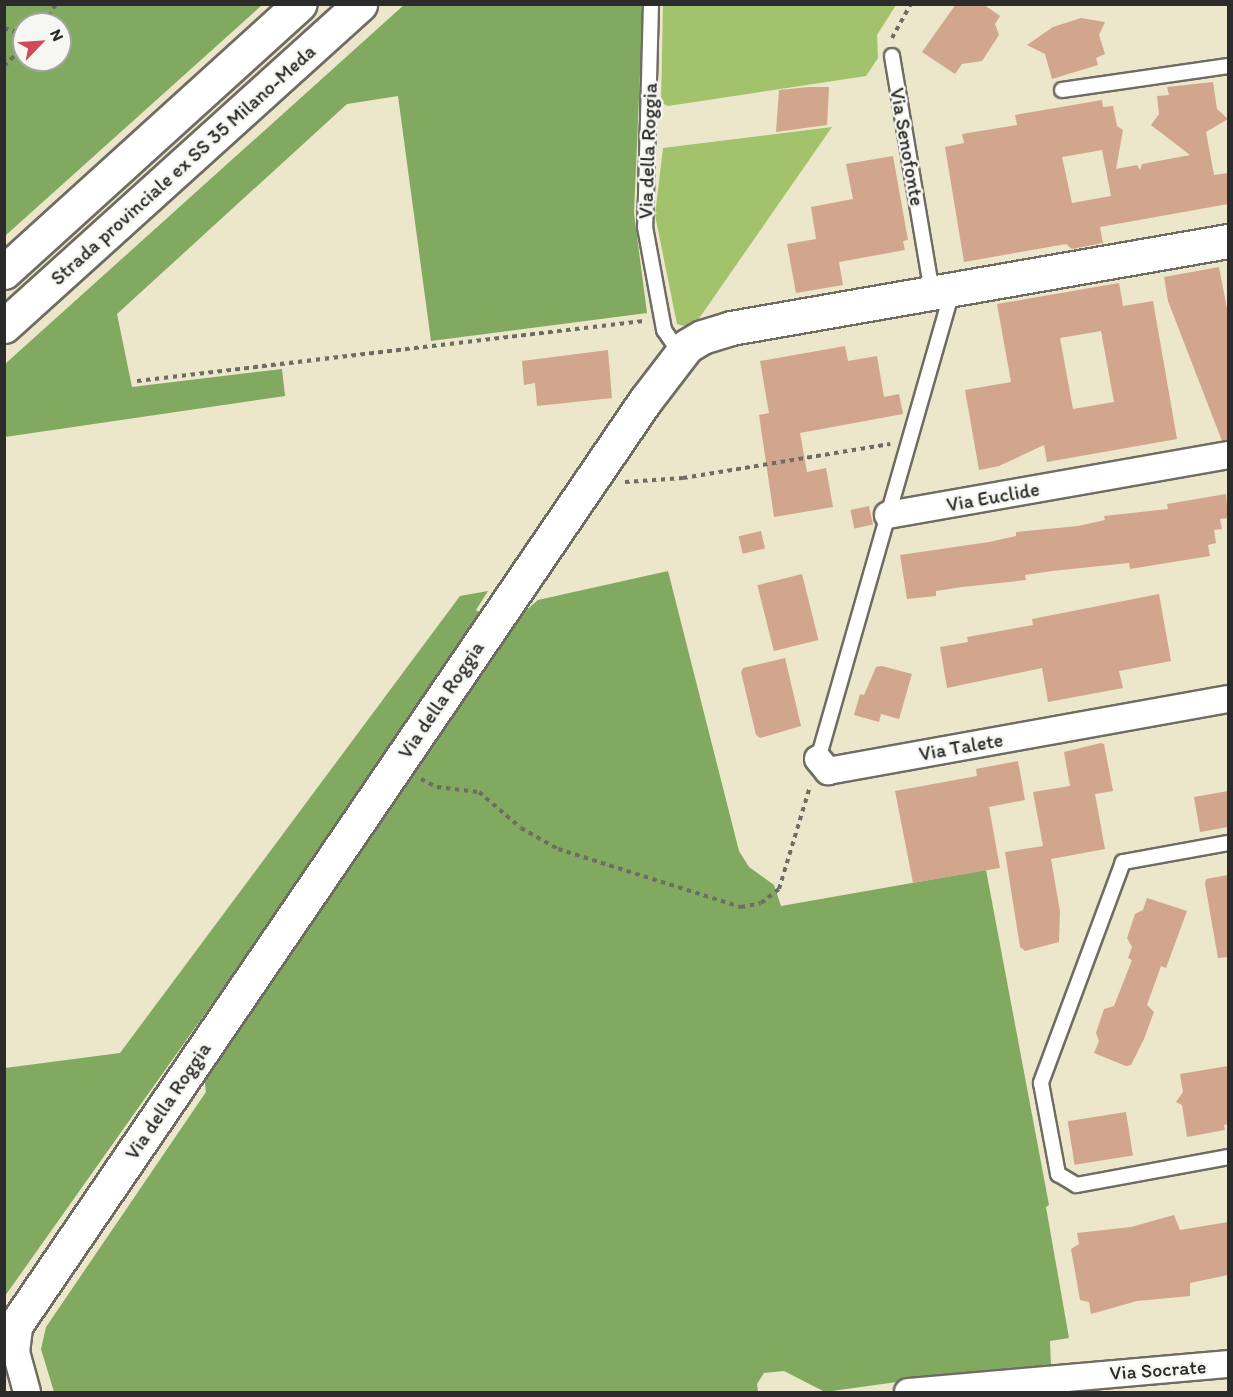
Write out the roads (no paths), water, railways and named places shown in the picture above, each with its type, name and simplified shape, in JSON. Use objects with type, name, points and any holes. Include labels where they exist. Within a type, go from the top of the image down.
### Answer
[{"type":"main road","name":"Strada provinciale ex SS 35 Milano-Meda","points":[[4,272],[300,4]]},
{"type":"main road","name":"Strada provinciale ex SS 35 Milano-Meda","points":[[4,326],[360,4]]},
{"type":"main road","points":[[681,353],[702,337],[732,328],[1228,241]]},
{"type":"main road","name":"Via della Roggia","points":[[12,1331],[597,471],[681,353]]},
{"type":"street","name":"Via Euclide","points":[[888,515],[1228,455]]},
{"type":"street","name":"Via Talete","points":[[818,759],[828,771],[1228,699]]},
{"type":"street","points":[[12,1331],[16,1338],[17,1375]]},
{"type":"street","name":"Via Socrate","points":[[916,1392],[1228,1364]]},
{"type":"lane","name":"Via della Roggia","points":[[651,4],[644,206],[661,318],[670,341],[681,353]]},
{"type":"lane","name":"Via Senofonte","points":[[888,515],[909,441],[942,291],[892,56]]},
{"type":"lane","points":[[1062,90],[1228,66]]},
{"type":"lane","points":[[818,759],[888,515]]},
{"type":"lane","points":[[1228,843],[1123,862],[1041,1083],[1058,1174],[1076,1185],[1228,1157]]}]
